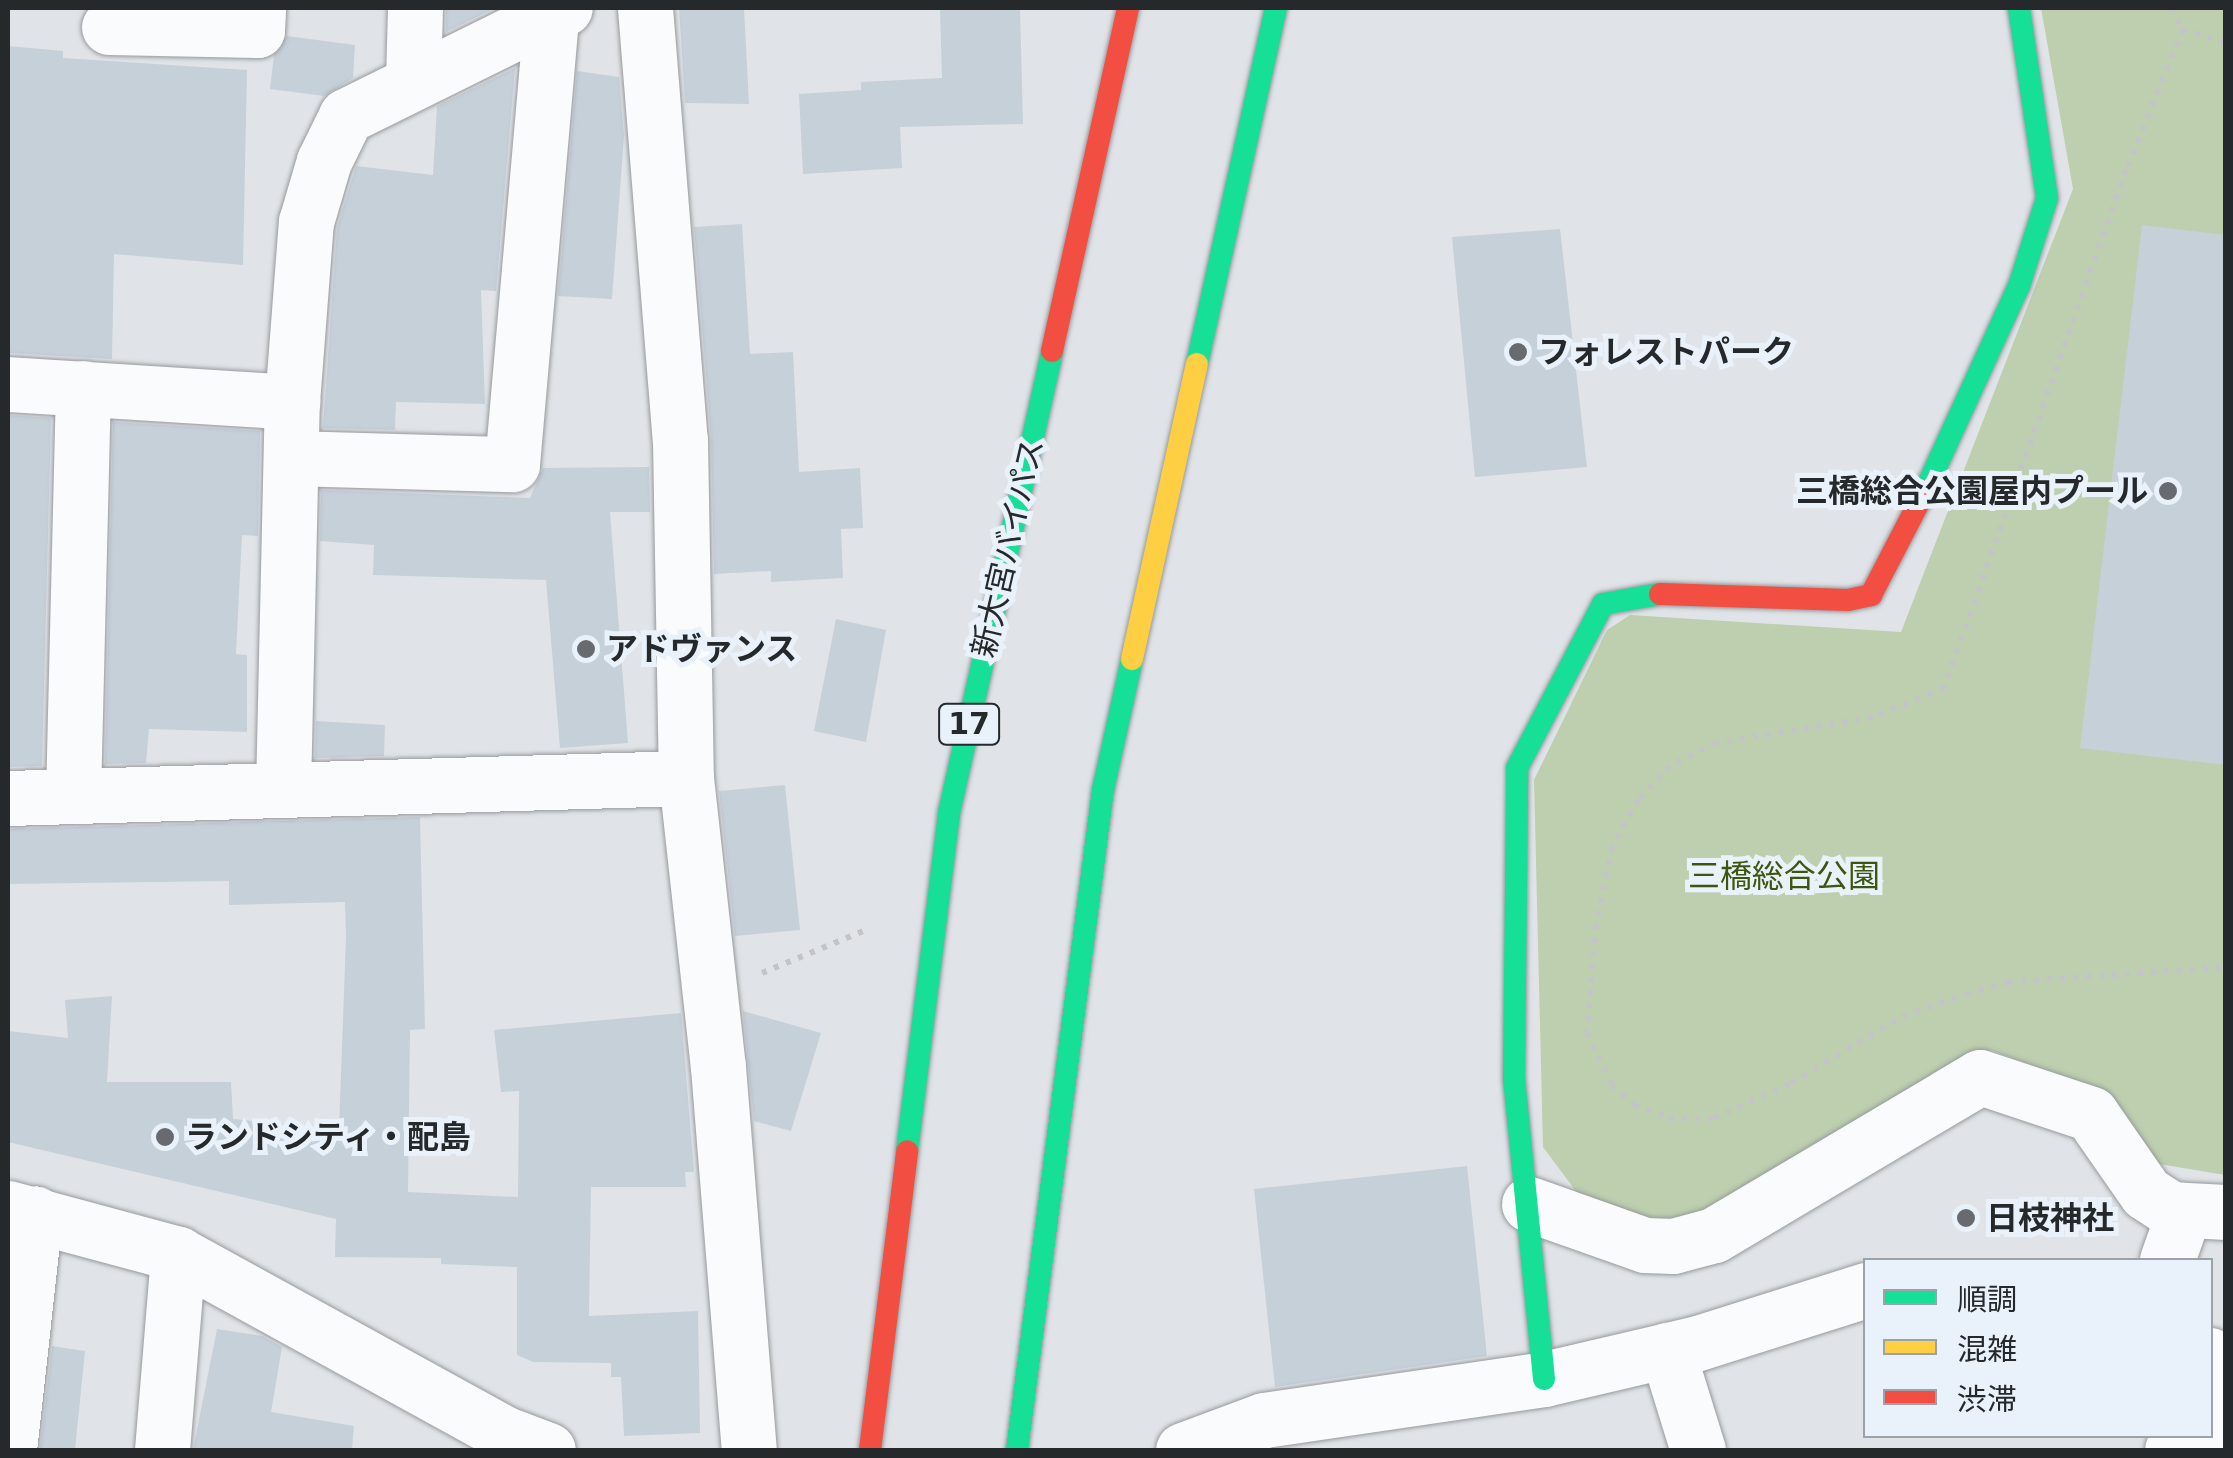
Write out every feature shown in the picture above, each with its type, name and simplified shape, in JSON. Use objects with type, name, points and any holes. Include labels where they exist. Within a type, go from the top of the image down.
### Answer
[{"type":"main road","name":"新大宮バイパス","points":[[870,1450],[949,813],[1128,8]]},
{"type":"main road","points":[[1017,1450],[1103,790],[1276,8]]},
{"type":"main road","points":[[1544,1379],[1514,1079],[1517,768],[1603,604],[1643,594],[1848,600],[1871,594],[1888,568],[2019,286],[2046,198],[2019,8]]},
{"type":"street","points":[[109,27],[258,30],[258,8]]},
{"type":"street","points":[[413,80],[414,8]]},
{"type":"street","points":[[645,8],[680,440],[686,778],[710,995],[749,1450]]},
{"type":"street","points":[[282,790],[292,402],[306,222],[324,161],[346,116],[558,11]]},
{"type":"street","points":[[290,458],[512,464],[558,11]]},
{"type":"street","points":[[8,384],[292,402]]},
{"type":"street","points":[[73,796],[82,388]]},
{"type":"street","points":[[8,798],[686,778]]},
{"type":"street","points":[[1529,1204],[1645,1245],[1672,1246],[1714,1235],[1980,1077],[2091,1114],[2146,1192],[2192,1228]]},
{"type":"street","points":[[9,1450],[21,1210],[178,1254],[503,1432],[548,1450]]},
{"type":"street","points":[[162,1450],[178,1254]]},
{"type":"street","points":[[1183,1450],[1264,1420],[1544,1379],[1667,1350],[1863,1291]]},
{"type":"street","points":[[1667,1350],[1698,1450]]},
{"type":"street","points":[[2213,1361],[2226,1385]]},
{"type":"street","points":[[2172,1450],[2202,1438]]},
{"type":"path","points":[[2172,8],[2183,29],[2226,43]]},
{"type":"path","points":[[2183,29],[2126,170],[1944,688],[1873,717],[1716,744],[1670,766],[1638,800],[1612,847],[1596,925],[1587,1033],[1612,1085],[1634,1105],[1669,1118],[1714,1118],[1791,1083],[1903,1016],[1966,994],[2008,982],[2226,967]]},
{"type":"path","points":[[710,995],[868,929]]},
{"type":"green space","name":"三橋総合公園","points":[[2041,8],[2225,8],[2225,1175],[2159,1164],[2096,1089],[1991,1050],[1700,1214],[1650,1221],[1578,1194],[1543,1147],[1534,780],[1607,630],[1630,615],[1901,632],[2073,189]]},
{"type":"building","points":[[446,8],[495,8],[446,32]]},
{"type":"building","points":[[679,8],[744,8],[749,104],[685,103]]},
{"type":"building","points":[[940,8],[1020,8],[1023,124],[900,127],[902,168],[803,174],[799,94],[861,90],[861,82],[942,78]]},
{"type":"building","points":[[287,36],[355,45],[353,78],[324,96],[270,89],[274,55]]},
{"type":"building","points":[[8,46],[63,51],[63,58],[247,70],[243,265],[114,254],[112,359],[8,353]]},
{"type":"building","points":[[515,68],[496,291],[481,290],[485,404],[396,402],[395,430],[323,428],[337,228],[356,166],[433,175],[437,106]]},
{"type":"building","points":[[577,71],[619,77],[624,136],[612,299],[558,296]]},
{"type":"building","points":[[742,224],[750,354],[793,352],[799,472],[860,468],[863,528],[841,529],[843,578],[771,582],[771,571],[714,574],[711,437],[694,227]]},
{"type":"building","name":"三橋総合公園屋内プール","points":[[2142,225],[2226,235],[2226,765],[2080,748]]},
{"type":"building","name":"フォレストパーク","points":[[1560,229],[1587,467],[1475,477],[1452,237]]},
{"type":"building","points":[[8,415],[51,418],[42,766],[8,767]]},
{"type":"building","points":[[113,422],[260,431],[258,536],[242,535],[236,654],[247,655],[247,732],[149,729],[146,763],[105,764]]},
{"type":"building","points":[[649,467],[650,512],[610,512],[628,743],[560,748],[546,580],[373,575],[374,545],[320,541],[321,490],[530,498],[543,468]]},
{"type":"building","points":[[836,619],[886,630],[866,742],[814,731]]},
{"type":"building","points":[[316,721],[385,725],[384,756],[315,758]]},
{"type":"building","points":[[785,785],[800,930],[735,936],[719,791]]},
{"type":"building","points":[[420,817],[425,1029],[410,1030],[408,1192],[518,1197],[519,1091],[501,1092],[494,1030],[681,1013],[694,1172],[685,1172],[686,1187],[591,1187],[589,1316],[698,1311],[700,1433],[624,1436],[621,1377],[611,1377],[611,1363],[533,1362],[517,1355],[517,1267],[441,1264],[441,1258],[335,1257],[336,1219],[8,1142],[8,1031],[68,1038],[65,1000],[112,996],[107,1082],[231,1082],[233,1119],[339,1129],[346,937],[345,902],[229,905],[229,881],[8,884],[8,829]]},
{"type":"building","points":[[743,1011],[821,1033],[791,1131],[754,1121]]},
{"type":"building","points":[[1467,1166],[1487,1356],[1275,1387],[1254,1189]]},
{"type":"building","points":[[217,1329],[262,1336],[282,1347],[271,1412],[354,1426],[352,1450],[193,1450]]},
{"type":"building","points":[[52,1346],[85,1351],[75,1450],[40,1450]]},
{"type":"traffic: fast","points":[[1197,364],[1276,8]]},
{"type":"traffic: fast","points":[[1925,491],[2019,286],[2047,198],[2019,8]]},
{"type":"traffic: fast","points":[[907,1151],[949,813],[1052,351]]},
{"type":"traffic: fast","points":[[1544,1379],[1514,1079],[1517,768],[1603,604],[1660,594]]},
{"type":"traffic: fast","points":[[1017,1450],[1103,790],[1132,659]]},
{"type":"traffic: slow","points":[[1132,659],[1197,364]]},
{"type":"traffic: jam","points":[[1052,351],[1128,8]]},
{"type":"traffic: jam","points":[[1660,594],[1848,600],[1871,595],[1925,491]]},
{"type":"traffic: jam","points":[[870,1450],[907,1151]]},
{"type":"place","name":"フォレストパーク","points":[[1518,352]]},
{"type":"place","name":"三橋総合公園屋内プール","points":[[2168,491]]},
{"type":"place","name":"アドヴァンス","points":[[586,649]]},
{"type":"place","name":"ランドシティ・配島","points":[[165,1137]]},
{"type":"place","name":"日枝神社","points":[[1966,1218]]}]
